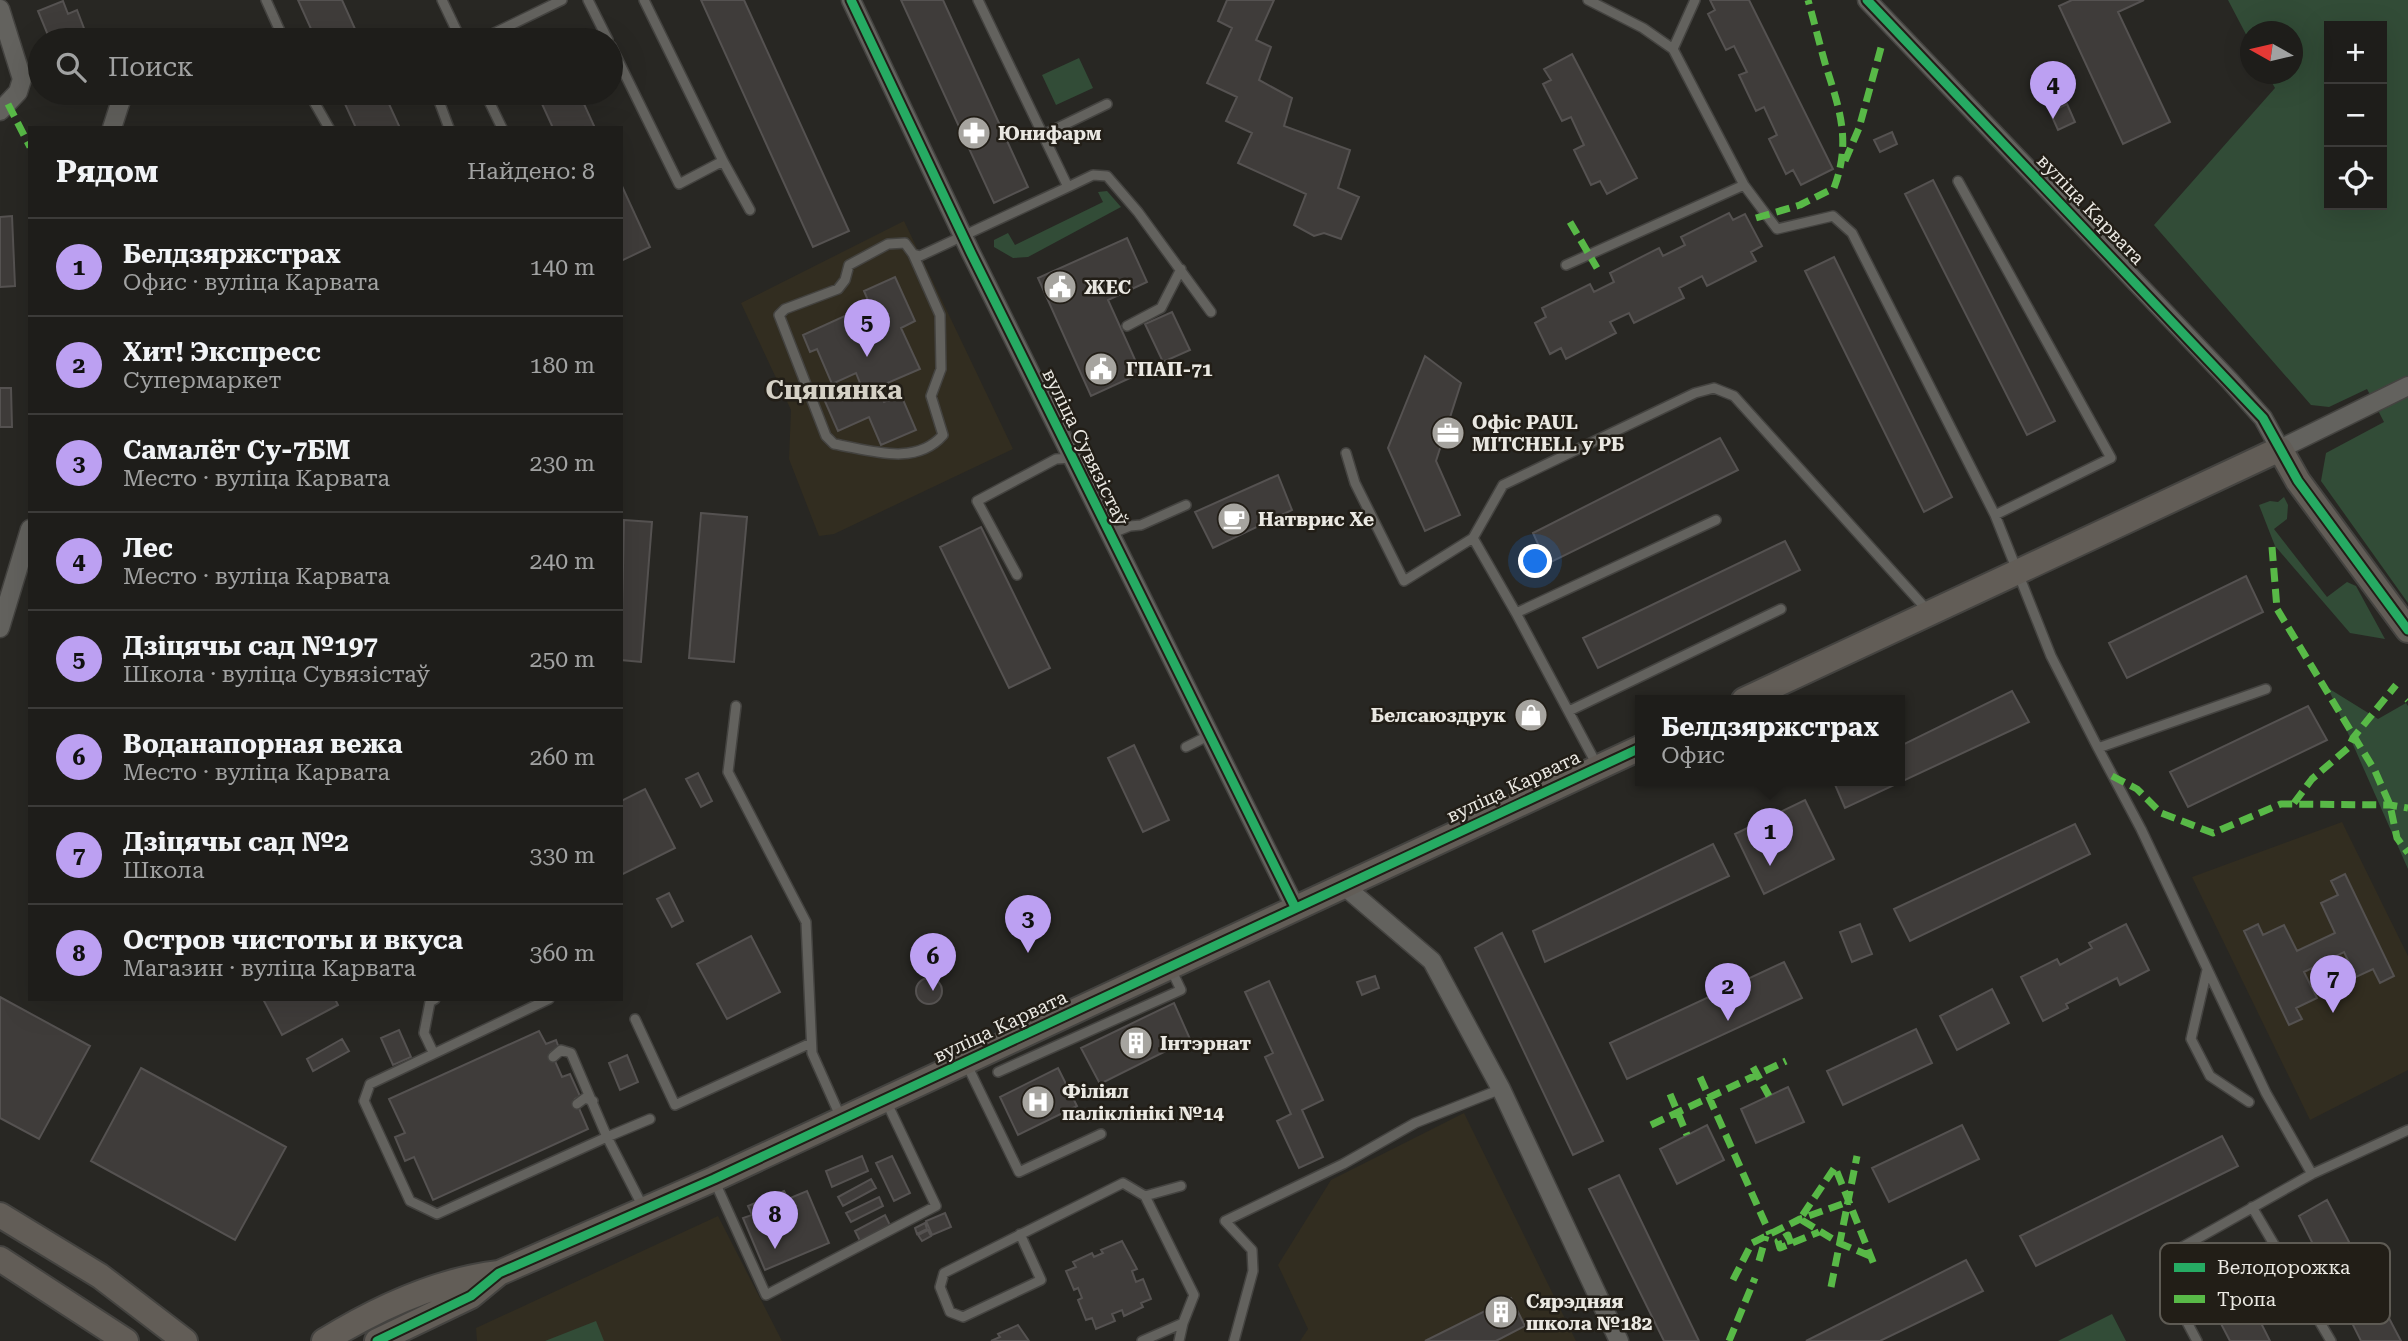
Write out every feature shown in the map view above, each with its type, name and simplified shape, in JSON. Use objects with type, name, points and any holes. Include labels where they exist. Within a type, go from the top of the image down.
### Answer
[{"type":"street","name":"вуліца Сувязістаў","points":[[851,0],[962,234],[1295,907]]},
{"type":"street","name":"вуліца Карвата","points":[[1867,0],[2230,381],[2263,418],[2280,449]]},
{"type":"street","points":[[0,9],[22,79],[18,92],[0,111]]},
{"type":"street","points":[[113,126],[119,105]]},
{"type":"street","points":[[1755,695],[2280,449],[2408,386]]},
{"type":"street","points":[[2280,449],[2298,481],[2408,630]]},
{"type":"street","points":[[0,628],[28,535]]},
{"type":"street","name":"вуліца Карвата","points":[[377,1341],[471,1296],[499,1273],[714,1180],[1597,765],[1635,750]]},
{"type":"street","points":[[1343,884],[1432,961],[1501,1089],[1619,1341]]},
{"type":"street","points":[[0,1215],[100,1276],[185,1341]]},
{"type":"street","points":[[0,1259],[127,1341]]},
{"type":"street","name":"вуліца Карвата","points":[[324,1341],[358,1321],[463,1277],[499,1273]]},
{"type":"lane","points":[[266,0],[279,28]]},
{"type":"lane","points":[[442,0],[455,28]]},
{"type":"lane","points":[[505,28],[562,0]]},
{"type":"lane","points":[[588,0],[602,28]]},
{"type":"lane","points":[[644,0],[750,210]]},
{"type":"lane","points":[[978,0],[1068,187]]},
{"type":"lane","points":[[1588,0],[1643,28],[1673,49],[1744,185],[1777,229],[1833,216],[1852,233],[1996,515],[2051,656],[2266,1093],[2312,1174]]},
{"type":"lane","points":[[1673,49],[1695,0]]},
{"type":"lane","points":[[623,70],[679,184],[723,161]]},
{"type":"lane","points":[[1043,135],[1107,104]]},
{"type":"lane","points":[[316,105],[327,126]]},
{"type":"lane","points":[[440,105],[448,126]]},
{"type":"lane","points":[[491,105],[501,126]]},
{"type":"lane","points":[[913,254],[940,315],[941,369],[931,396],[943,435],[936,443],[901,456],[834,444],[826,436],[779,315],[785,309],[838,289],[845,280],[849,265],[888,244],[905,243],[913,254],[920,256],[962,234],[1093,175],[1107,176],[1132,204],[1211,312]]},
{"type":"lane","points":[[1958,181],[2110,458],[1996,515]]},
{"type":"lane","points":[[1566,265],[1744,185]]},
{"type":"lane","points":[[1127,326],[1161,308],[1181,269]]},
{"type":"lane","points":[[1346,453],[1355,483],[1404,581],[1473,538],[1503,485],[1695,393],[1714,388],[1734,396],[1930,613]]},
{"type":"lane","points":[[1017,575],[977,500],[1056,458],[1072,458]]},
{"type":"lane","points":[[1110,534],[1130,526],[1141,525],[1186,505]]},
{"type":"lane","points":[[1516,613],[1716,520]]},
{"type":"lane","points":[[1473,538],[1597,765]]},
{"type":"lane","points":[[1569,711],[1781,609]]},
{"type":"lane","points":[[2098,748],[2266,689]]},
{"type":"lane","points":[[736,706],[728,772],[806,922],[812,1053],[842,1120]]},
{"type":"lane","points":[[1186,747],[1210,735]]},
{"type":"lane","points":[[998,1072],[1181,990],[1170,966]]},
{"type":"lane","points":[[2207,970],[2191,1039],[2210,1076],[2249,1102]]},
{"type":"lane","points":[[431,1001],[424,1033],[433,1052]]},
{"type":"lane","points":[[545,1001],[370,1084],[365,1101],[410,1201],[438,1214],[650,1119]]},
{"type":"lane","points":[[635,1018],[675,1105],[811,1043]]},
{"type":"lane","points":[[553,1057],[561,1050],[571,1053],[607,1137],[645,1210]]},
{"type":"lane","points":[[965,1062],[1019,1172],[1101,1135]]},
{"type":"lane","points":[[1234,1341],[1253,1270],[1252,1250],[1225,1221],[1343,1164],[1415,1123],[1501,1089]]},
{"type":"lane","points":[[577,1104],[585,1098],[593,1101]]},
{"type":"lane","points":[[714,1180],[766,1295],[936,1206],[885,1100]]},
{"type":"lane","points":[[2189,1243],[2312,1174],[2408,1130]]},
{"type":"lane","points":[[1020,1234],[1041,1280],[962,1317],[950,1312],[940,1287],[944,1273],[1020,1234],[1122,1183],[1144,1195],[1194,1295],[1179,1341]]},
{"type":"lane","points":[[1144,1195],[1181,1186]]},
{"type":"lane","points":[[2252,1207],[2273,1243]]},
{"type":"lane","points":[[1142,1341],[1183,1322]]},
{"type":"lane","points":[[2188,1324],[2197,1341]]},
{"type":"lane","points":[[2321,1324],[2331,1341]]},
{"type":"shaded area","points":[[904,221],[1013,449],[834,534],[819,536],[789,459],[791,410],[741,303]]},
{"type":"shaded area","points":[[2342,822],[2408,956],[2408,1070],[2310,1120],[2192,877]]},
{"type":"shaded area","points":[[1464,1113],[1576,1341],[1300,1341],[1308,1329],[1278,1265],[1331,1180]]},
{"type":"shaded area","points":[[718,1216],[782,1341],[477,1341],[476,1328]]},
{"type":"green space","points":[[2228,0],[2408,0],[2408,603],[2321,481],[2326,453],[2384,422],[2367,389],[2329,407],[2311,405],[2154,225],[2275,88],[2273,84],[2303,84],[2303,21],[2240,23]]},
{"type":"green space","points":[[1079,58],[1093,88],[1056,105],[1042,75]]},
{"type":"green space","points":[[1107,191],[1121,207],[1028,257],[1013,258],[994,247],[994,240],[1008,233],[1015,245],[1103,202],[1098,192]]},
{"type":"green space","points":[[2284,497],[2288,505],[2287,519],[2274,529],[2327,597],[2347,582],[2356,586],[2385,639],[2350,633],[2275,546],[2259,505],[2270,501],[2278,502]]},
{"type":"green space","points":[[2328,688],[2378,719],[2406,703],[2408,706],[2408,869]]},
{"type":"green space","points":[[2112,1314],[2126,1341],[2058,1341]]},
{"type":"green space","points":[[596,1321],[604,1341],[545,1341]]},
{"type":"building","points":[[298,0],[342,0],[355,28],[311,28]]},
{"type":"building","points":[[701,0],[744,0],[849,231],[813,247]]},
{"type":"building","points":[[901,0],[943,0],[1028,187],[994,203]]},
{"type":"building","points":[[1227,0],[1274,0],[1256,40],[1271,47],[1259,80],[1292,98],[1284,126],[1350,150],[1338,188],[1359,197],[1341,239],[1324,233],[1314,236],[1294,225],[1306,194],[1238,163],[1252,133],[1226,121],[1237,97],[1207,83],[1232,28],[1218,21]]},
{"type":"building","points":[[1710,0],[1749,0],[1833,169],[1801,185],[1793,170],[1786,174],[1769,139],[1777,135],[1764,107],[1756,111],[1739,75],[1747,72],[1734,46],[1726,50],[1708,14],[1715,10]]},
{"type":"building","points":[[2072,0],[2144,0],[2118,12],[2170,122],[2123,144],[2059,6]]},
{"type":"building","points":[[63,1],[68,14],[77,10],[84,28],[45,28],[38,11]]},
{"type":"building","points":[[1572,54],[1637,178],[1607,194],[1600,181],[1591,185],[1574,150],[1584,145],[1571,117],[1562,121],[1543,84],[1551,80],[1544,69]]},
{"type":"building","points":[[2067,104],[2075,122],[2058,130],[2050,112]]},
{"type":"building","points":[[345,105],[389,105],[399,126],[355,126]]},
{"type":"building","points":[[542,105],[584,105],[594,126],[552,126]]},
{"type":"building","points":[[1892,132],[1897,144],[1880,152],[1874,140]]},
{"type":"building","points":[[1933,180],[2055,421],[2027,435],[1905,194]]},
{"type":"building","points":[[623,188],[650,247],[623,260]]},
{"type":"building","points":[[1729,213],[1733,220],[1745,214],[1762,246],[1751,252],[1756,261],[1707,286],[1702,276],[1679,288],[1684,298],[1634,323],[1629,313],[1610,322],[1616,333],[1566,359],[1561,348],[1550,354],[1535,323],[1546,317],[1542,308],[1590,284],[1594,292],[1614,282],[1610,273],[1659,248],[1663,256],[1685,245],[1681,237]]},
{"type":"building","points":[[12,216],[15,286],[0,287],[0,217]]},
{"type":"building","points":[[1127,238],[1147,282],[1108,300],[1141,373],[1091,396],[1038,278]]},
{"type":"building","points":[[1834,257],[1952,497],[1924,512],[1805,271]]},
{"type":"building","points":[[895,277],[915,321],[901,328],[920,369],[878,387],[884,402],[901,395],[916,430],[881,445],[869,417],[838,431],[824,399],[860,383],[856,373],[832,384],[817,349],[810,352],[803,335],[860,309],[869,330],[879,326],[864,291]]},
{"type":"building","points":[[1172,312],[1190,350],[1163,362],[1145,324]]},
{"type":"building","points":[[1425,356],[1461,383],[1436,461],[1460,515],[1425,531],[1388,448]]},
{"type":"building","points":[[0,388],[11,388],[12,427],[0,427]]},
{"type":"building","points":[[1720,438],[1738,470],[1547,564],[1533,533]]},
{"type":"building","points":[[1278,475],[1292,510],[1213,548],[1195,512]]},
{"type":"building","points":[[701,513],[747,517],[734,662],[689,658]]},
{"type":"building","points":[[624,520],[652,522],[641,662],[623,660]]},
{"type":"building","points":[[981,527],[1050,668],[1009,688],[940,547]]},
{"type":"building","points":[[1785,541],[1800,570],[1598,668],[1583,638]]},
{"type":"building","points":[[2246,576],[2263,612],[2127,678],[2109,643]]},
{"type":"building","points":[[2012,691],[2029,722],[1905,780],[1905,744]]},
{"type":"building","points":[[2308,706],[2327,740],[2188,807],[2170,772]]},
{"type":"building","points":[[1134,745],[1169,820],[1143,832],[1108,758]]},
{"type":"building","points":[[698,773],[712,801],[701,807],[686,779]]},
{"type":"building","points":[[1836,786],[1892,786],[1845,808]]},
{"type":"building","points":[[645,789],[675,848],[623,874],[623,800]]},
{"type":"building","points":[[1805,800],[1834,859],[1764,894],[1735,834]]},
{"type":"building","points":[[2075,824],[2090,854],[1910,941],[1894,909]]},
{"type":"building","points":[[1713,844],[1729,876],[1545,962],[1533,931]]},
{"type":"building","points":[[2345,874],[2394,976],[2380,983],[2373,969],[2356,977],[2344,952],[2304,972],[2317,998],[2296,1008],[2302,1019],[2289,1025],[2244,931],[2258,924],[2263,935],[2284,925],[2297,951],[2335,933],[2321,903],[2338,895],[2331,881]]},
{"type":"building","points":[[669,893],[683,921],[672,927],[657,899]]},
{"type":"building","points":[[1860,924],[1872,954],[1852,962],[1840,932]]},
{"type":"building","points":[[2126,924],[2149,970],[2120,985],[2117,978],[2066,1004],[2068,1008],[2043,1021],[2021,977],[2057,959],[2060,965],[2092,948],[2089,943]]},
{"type":"building","points":[[1502,933],[1603,1141],[1573,1155],[1475,948]]},
{"type":"building","points":[[751,936],[780,992],[727,1019],[697,964]]},
{"type":"building","points":[[1784,962],[1802,998],[1627,1079],[1610,1043]]},
{"type":"building","points":[[1375,976],[1379,988],[1362,995],[1357,982]]},
{"type":"building","points":[[929,978],[938,982],[942,991],[938,1000],[929,1004],[920,1000],[916,991],[920,982]]},
{"type":"building","points":[[1269,981],[1323,1100],[1302,1110],[1323,1157],[1299,1168],[1277,1121],[1291,1114],[1265,1057],[1273,1053],[1245,992]]},
{"type":"building","points":[[1992,989],[2009,1023],[1957,1050],[1940,1016]]},
{"type":"building","points":[[0,997],[90,1046],[39,1139],[0,1118]]},
{"type":"building","points":[[264,1001],[336,1001],[338,1005],[282,1035]]},
{"type":"building","name":"Інтэрнат","points":[[1174,1003],[1190,1039],[1100,1084],[1081,1048]]},
{"type":"building","points":[[1916,1029],[1932,1063],[1843,1105],[1827,1071]]},
{"type":"building","points":[[399,1030],[411,1057],[393,1065],[381,1038]]},
{"type":"building","points":[[539,1031],[546,1044],[556,1040],[559,1048],[551,1052],[562,1077],[570,1074],[580,1096],[575,1099],[588,1129],[433,1200],[414,1157],[405,1161],[395,1137],[405,1133],[389,1099]]},
{"type":"building","points":[[342,1039],[349,1051],[313,1071],[307,1059]]},
{"type":"building","points":[[627,1055],[638,1082],[620,1090],[609,1063]]},
{"type":"building","points":[[141,1068],[286,1147],[235,1240],[91,1161]]},
{"type":"building","name":"Філіял паліклінікі №14","points":[[1058,1068],[1077,1106],[1018,1135],[1000,1097]]},
{"type":"building","points":[[1788,1087],[1804,1122],[1756,1143],[1741,1109]]},
{"type":"building","points":[[1707,1125],[1724,1160],[1677,1184],[1660,1149]]},
{"type":"building","points":[[1962,1125],[1979,1159],[1889,1202],[1872,1168]]},
{"type":"building","points":[[2222,1136],[2238,1166],[2036,1266],[2020,1236]]},
{"type":"building","points":[[862,1156],[868,1171],[832,1187],[826,1171]]},
{"type":"building","points":[[892,1156],[910,1193],[894,1201],[876,1163]]},
{"type":"building","points":[[1619,1175],[1699,1341],[1664,1341],[1589,1189]]},
{"type":"building","points":[[871,1179],[876,1188],[843,1206],[838,1197]]},
{"type":"building","points":[[784,1191],[788,1199],[807,1191],[829,1243],[765,1270],[743,1218],[752,1215],[748,1206]]},
{"type":"building","points":[[879,1197],[883,1206],[851,1222],[846,1213]]},
{"type":"building","points":[[2327,1200],[2350,1243],[2312,1243],[2299,1216]]},
{"type":"building","points":[[945,1213],[951,1227],[932,1235],[926,1221]]},
{"type":"building","points":[[885,1215],[890,1225],[860,1241],[855,1231]]},
{"type":"building","points":[[925,1223],[927,1229],[917,1234],[915,1228]]},
{"type":"building","points":[[928,1230],[931,1236],[922,1241],[918,1235]]},
{"type":"building","points":[[1122,1241],[1137,1269],[1132,1271],[1136,1282],[1143,1279],[1151,1299],[1141,1303],[1143,1307],[1124,1316],[1122,1310],[1112,1314],[1115,1321],[1096,1329],[1092,1318],[1086,1320],[1078,1300],[1082,1298],[1078,1288],[1074,1290],[1066,1271],[1076,1267],[1073,1262],[1092,1253],[1094,1257],[1103,1253],[1101,1250]]},
{"type":"building","points":[[1966,1260],[1983,1291],[1880,1341],[1806,1341]]},
{"type":"building","name":"Сярэдняя школа №182","points":[[1511,1298],[1525,1326],[1496,1341],[1425,1341]]},
{"type":"building","points":[[2390,1320],[2401,1341],[2361,1341],[2353,1324],[2390,1324]]},
{"type":"building","points":[[2221,1324],[2262,1324],[2270,1341],[2230,1341]]},
{"type":"building","points":[[1018,1325],[1029,1341],[991,1341],[1000,1337],[998,1334]]},
{"type":"marked path","points":[[1756,218],[1800,205],[1834,188],[1839,171],[1842,124],[1808,0]]},
{"type":"marked path","points":[[1845,161],[1859,128],[1882,44]]},
{"type":"marked path","points":[[8,104],[28,143]]},
{"type":"marked path","points":[[1570,222],[1597,268]]},
{"type":"marked path","points":[[2272,547],[2277,609],[2375,771],[2390,805],[2397,838],[2408,853]]},
{"type":"marked path","points":[[2294,803],[2312,779],[2348,748],[2396,685]]},
{"type":"marked path","points":[[2112,776],[2137,789],[2161,813],[2213,833],[2281,804],[2390,805],[2408,808]]},
{"type":"marked path","points":[[1651,1125],[1786,1061]]},
{"type":"marked path","points":[[1753,1067],[1769,1096]]},
{"type":"marked path","points":[[1700,1077],[1770,1234]]},
{"type":"marked path","points":[[1670,1094],[1687,1135]]},
{"type":"marked path","points":[[1831,1287],[1857,1156]]},
{"type":"marked path","points":[[1870,1256],[1839,1243],[1800,1219],[1835,1167],[1875,1267]]},
{"type":"marked path","points":[[1733,1280],[1752,1243],[1800,1219],[1848,1202]]},
{"type":"marked path","points":[[1791,1244],[1788,1235],[1778,1241],[1780,1248],[1819,1232]]},
{"type":"marked path","points":[[1759,1261],[1766,1236]]},
{"type":"marked path","points":[[1729,1341],[1755,1278]]},
{"type":"cycle path","points":[[851,0],[971,253],[1295,907]]},
{"type":"cycle path","points":[[1867,0],[2263,418],[2298,481],[2408,630]]},
{"type":"cycle path","points":[[377,1341],[471,1296],[499,1273],[714,1179],[1635,750]]},
{"type":"place","name":"Лес","points":[[2053,119]]},
{"type":"place","name":"Юнифарм","points":[[974,133]]},
{"type":"place","name":"ЖЕС","points":[[1060,287]]},
{"type":"place","name":"Дзіцячы сад №197","points":[[867,357]]},
{"type":"place","name":"ГПАП-71","points":[[1101,369]]},
{"type":"place","name":"Офіс PAUL MITCHELL у РБ","points":[[1448,433]]},
{"type":"place","name":"Натврис Хе","points":[[1234,519]]},
{"type":"place","name":"Белсаюздрук","points":[[1531,715]]},
{"type":"place","name":"Белдзяржстрах","points":[[1770,866]]},
{"type":"place","name":"Самалёт Су-7БМ","points":[[1028,953]]},
{"type":"place","name":"Воданапорная вежа","points":[[933,991]]},
{"type":"place","name":"Дзіцячы сад №2","points":[[2333,1013]]},
{"type":"place","name":"Хит! Экспресс","points":[[1728,1021]]},
{"type":"place","name":"Інтэрнат","points":[[1136,1043]]},
{"type":"place","name":"Філіял паліклінікі №14","points":[[1038,1102]]},
{"type":"place","name":"Остров чистоты и вкуса","points":[[775,1249]]},
{"type":"place","name":"Сярэдняя школа №182","points":[[1501,1312]]},
{"type":"district","name":"Сцяпянка","points":[[834,390]]}]
